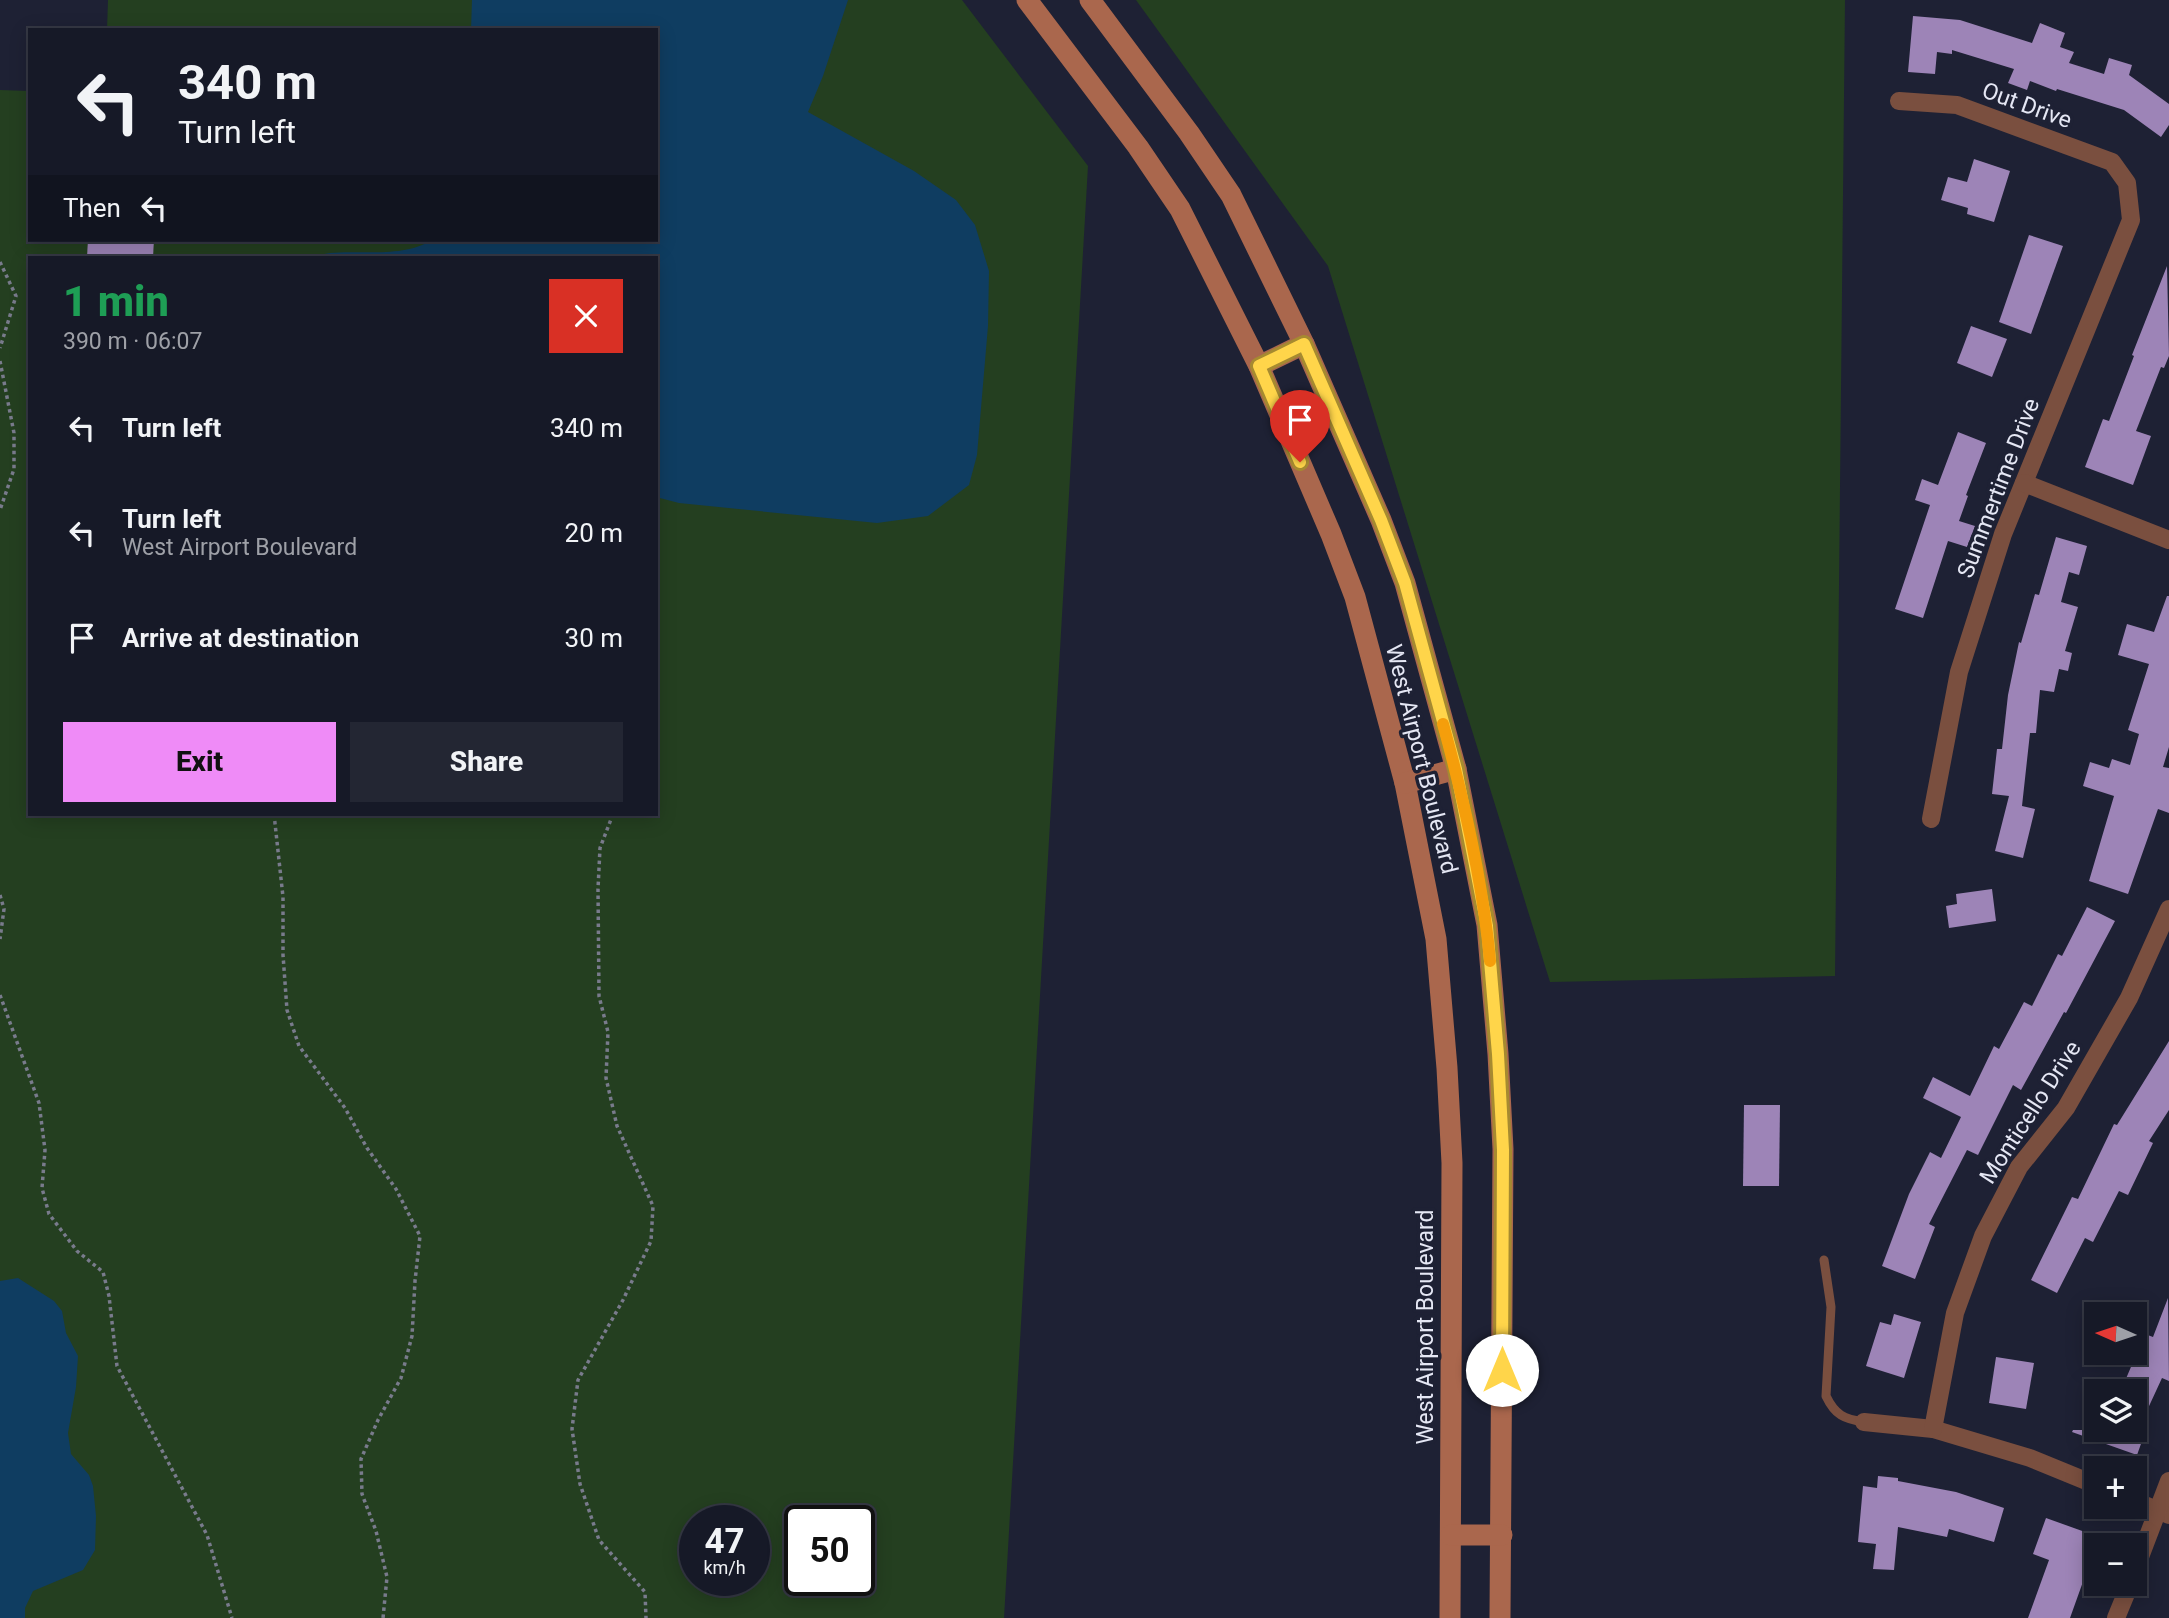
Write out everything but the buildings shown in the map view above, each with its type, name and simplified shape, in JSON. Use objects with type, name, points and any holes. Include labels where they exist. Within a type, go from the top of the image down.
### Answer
[{"type":"main road","name":"West Airport Boulevard","points":[[1027,0],[1138,147],[1180,209],[1259,366],[1355,597],[1405,783],[1436,939],[1447,1068],[1452,1163],[1450,1618]]},
{"type":"main road","name":"West Airport Boulevard","points":[[1090,0],[1189,133],[1231,195],[1304,344],[1381,520],[1405,583],[1456,769],[1487,926],[1503,1150],[1500,1618]]},
{"type":"main road","points":[[1259,366],[1304,344]]},
{"type":"main road","points":[[1405,783],[1456,769]]},
{"type":"main road","points":[[1451,1535],[1502,1535]]},
{"type":"street","name":"Out Drive","points":[[1899,101],[1957,105],[2112,162],[2127,183]]},
{"type":"street","name":"Summertime Drive","points":[[1931,819],[1959,671],[2003,534],[2131,220],[2127,183]]},
{"type":"street","points":[[2024,482],[2169,540]]},
{"type":"street","name":"Monticello Drive","points":[[1933,1429],[1955,1313],[1983,1236],[2019,1167],[2066,1108],[2129,998],[2169,909]]},
{"type":"street","points":[[1864,1422],[1933,1429],[2030,1458],[2084,1480]]},
{"type":"street","points":[[2147,1545],[2163,1512],[2169,1481]]},
{"type":"street","points":[[2116,1618],[2125,1596]]},
{"type":"lane","points":[[1824,1259],[1831,1307],[1826,1396],[1832,1408],[1842,1418],[1864,1422]]},
{"type":"path","points":[[0,262],[16,296],[0,348]]},
{"type":"path","points":[[0,361],[14,433],[14,469],[0,510]]},
{"type":"path","points":[[274,816],[283,897],[287,1010],[299,1046],[345,1108],[367,1148],[396,1189],[420,1236],[412,1336],[401,1378],[361,1459],[362,1494],[376,1531],[387,1577],[383,1618]]},
{"type":"path","points":[[612,816],[600,848],[598,889],[599,996],[608,1032],[606,1078],[617,1126],[653,1206],[651,1241],[623,1300],[578,1380],[572,1429],[580,1485],[598,1540],[645,1592],[646,1618]]},
{"type":"path","points":[[0,895],[4,909],[0,939]]},
{"type":"path","points":[[0,995],[39,1103],[45,1150],[42,1188],[49,1214],[76,1251],[103,1272],[109,1296],[117,1366],[207,1535],[232,1618]]},
{"type":"green space","points":[[108,0],[962,0],[1088,166],[1004,1618],[0,1618],[0,90],[28,91],[28,242],[658,242],[658,28],[107,28]]},
{"type":"green space","points":[[1136,0],[1845,0],[1835,976],[1550,982],[1328,266]]},
{"type":"water","points":[[472,0],[848,0],[808,112],[914,171],[956,200],[975,225],[989,271],[988,326],[977,455],[969,485],[928,516],[877,523],[679,503],[658,498],[658,256],[314,256],[396,251],[428,242],[658,242],[658,28],[471,28]]},
{"type":"water","points":[[18,1278],[54,1301],[62,1311],[66,1333],[78,1356],[68,1433],[71,1454],[89,1475],[93,1486],[95,1550],[83,1570],[33,1591],[25,1608],[25,1618],[0,1618],[0,1281]]},
{"type":"slow traffic","points":[[1443,724],[1456,769],[1487,926],[1490,961]]},
{"type":"route","points":[[1300,462],[1259,366],[1304,344],[1381,520],[1405,583],[1456,769],[1487,926],[1503,1150],[1502,1370]]}]
